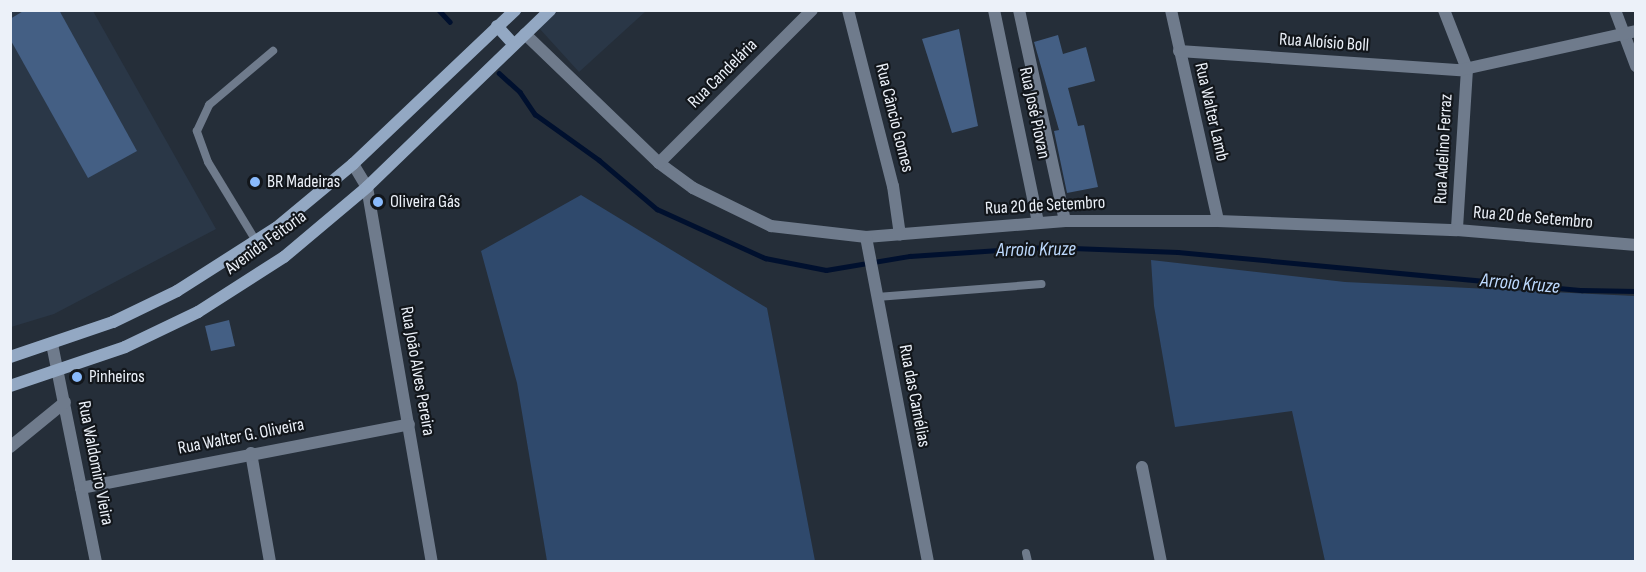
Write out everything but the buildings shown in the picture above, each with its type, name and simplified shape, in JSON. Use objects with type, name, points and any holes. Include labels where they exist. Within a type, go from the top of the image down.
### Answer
[{"type":"main road","name":"Avenida Feitoria","points":[[10,386],[125,347],[198,312],[284,257],[367,187],[550,10]]},
{"type":"main road","name":"Avenida Feitoria","points":[[10,357],[113,322],[177,291],[256,241],[353,164],[511,12]]},
{"type":"main road","points":[[497,26],[513,44]]},
{"type":"street","name":"Rua Candelária","points":[[659,163],[812,10]]},
{"type":"street","name":"Rua Câncio Gomes","points":[[848,10],[893,186],[900,235]]},
{"type":"street","name":"Rua José Piovan","points":[[994,10],[1038,222]]},
{"type":"street","name":"Rua José Piovan","points":[[1019,10],[1065,221]]},
{"type":"street","name":"Rua Walter Lamb","points":[[1171,10],[1218,220]]},
{"type":"street","points":[[1443,10],[1467,69]]},
{"type":"street","points":[[1615,10],[1629,32],[1635,66]]},
{"type":"street","name":"Rua Aloísio Boll","points":[[1179,51],[1467,69],[1629,32]]},
{"type":"street","name":"Rua 20 de Setembro","points":[[525,34],[659,163],[693,188],[771,226],[866,237],[1038,222],[1218,220],[1457,230],[1635,245]]},
{"type":"street","name":"Rua Adelino Ferraz","points":[[1457,230],[1467,69]]},
{"type":"street","points":[[353,164],[367,187]]},
{"type":"street","name":"Rua João Alves Pereira","points":[[367,187],[432,561]]},
{"type":"street","name":"Rua das Camélias","points":[[866,237],[928,561]]},
{"type":"street","name":"Rua Waldomiro Vieira","points":[[52,344],[96,561]]},
{"type":"street","points":[[10,447],[15,434],[65,402]]},
{"type":"street","name":"Rua Walter G. Oliveira","points":[[81,488],[409,424]]},
{"type":"street","points":[[251,453],[270,561]]},
{"type":"street","points":[[1142,466],[1161,561]]},
{"type":"lane","points":[[256,241],[208,162],[197,131],[208,105],[273,51]]},
{"type":"lane","points":[[877,297],[1041,284]]},
{"type":"shaded area","points":[[11,11],[93,11],[216,229],[54,314],[11,327]]},
{"type":"shaded area","points":[[558,11],[646,11],[579,72],[539,28]]},
{"type":"shaded area","points":[[581,195],[767,308],[815,561],[547,561],[517,383],[481,251]]},
{"type":"shaded area","points":[[1151,260],[1345,282],[1635,296],[1635,561],[1325,561],[1292,411],[1175,427],[1154,306]]},
{"type":"waterway","name":"Arroio Kruze","points":[[439,10],[450,22]]},
{"type":"waterway","name":"Arroio Kruze","points":[[499,73],[520,92],[535,114],[599,160],[657,209],[765,258],[826,270],[910,256],[1046,247],[1178,252],[1582,290],[1636,291]]},
{"type":"place","name":"BR Madeiras","points":[[255,182]]},
{"type":"place","name":"Oliveira Gás","points":[[378,202]]},
{"type":"place","name":"Pinheiros","points":[[77,377]]}]
